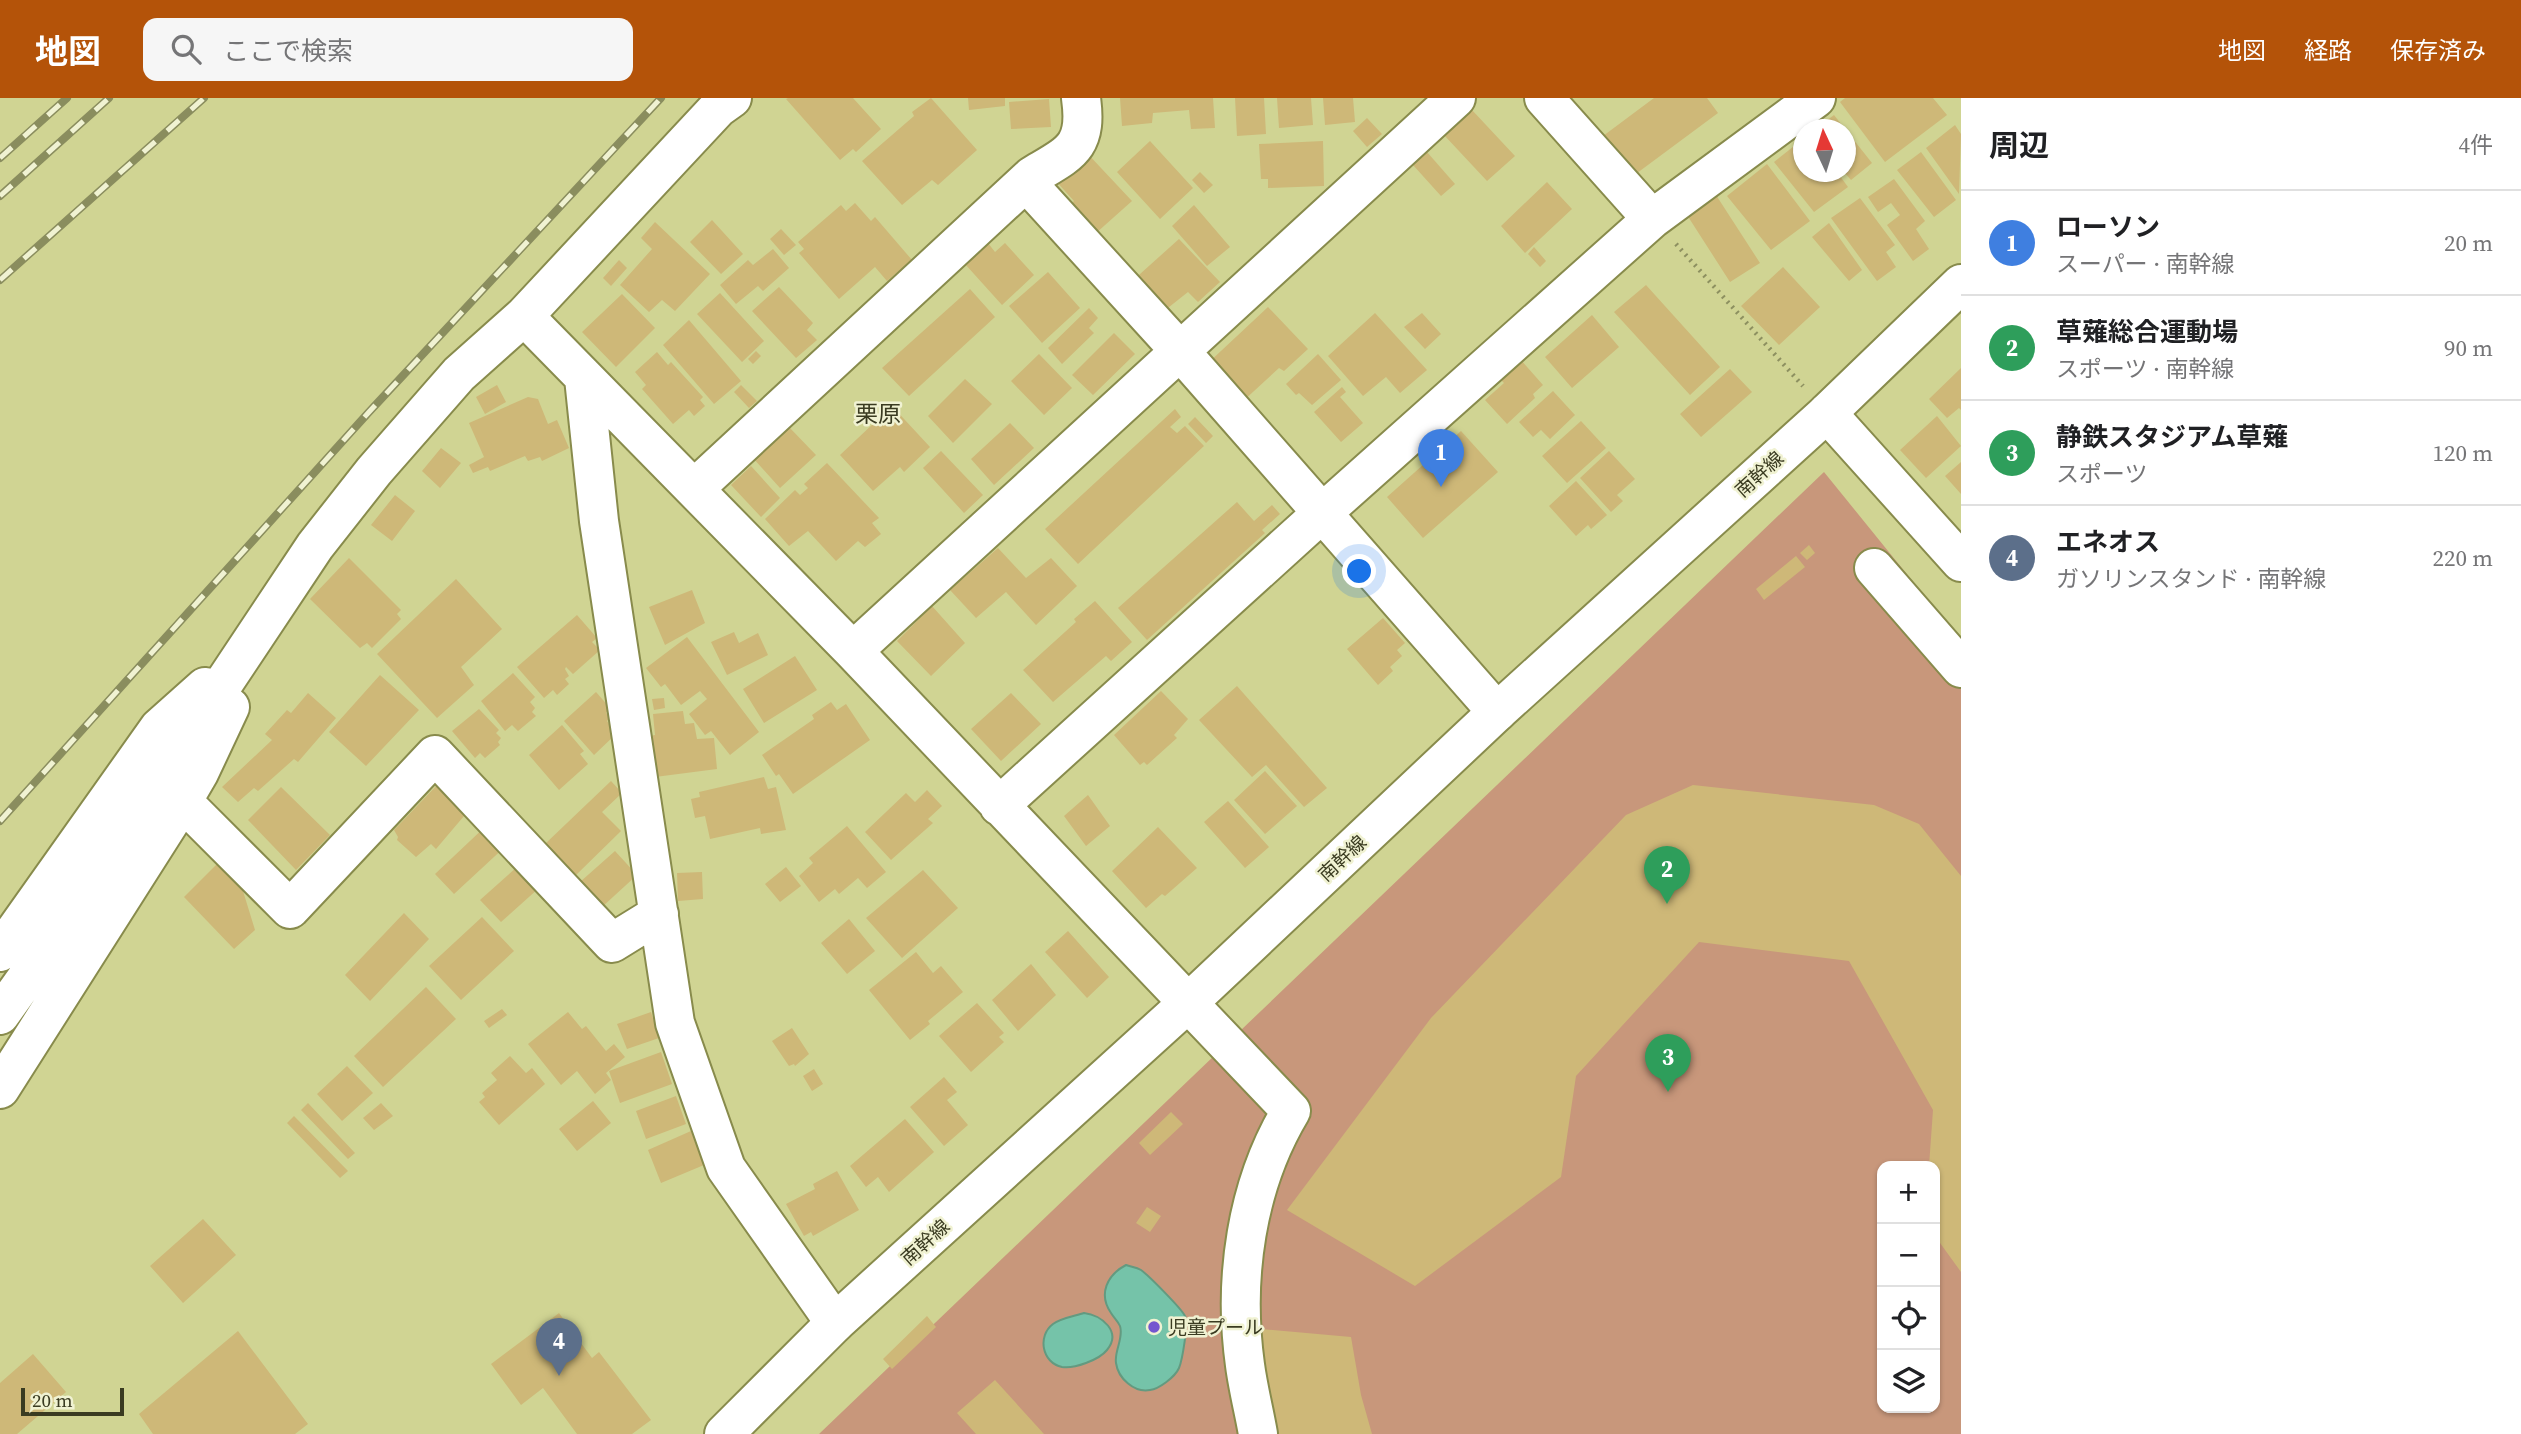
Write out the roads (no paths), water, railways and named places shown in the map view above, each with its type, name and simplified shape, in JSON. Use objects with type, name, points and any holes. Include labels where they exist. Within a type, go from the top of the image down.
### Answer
[{"type":"street","points":[[0,1015],[315,546],[374,471],[460,374],[524,316],[718,108],[732,98]]},
{"type":"street","points":[[695,488],[1026,182],[1072,152],[1082,134],[1081,98]]},
{"type":"street","points":[[853,651],[1456,98]]},
{"type":"street","points":[[1544,98],[1652,219]]},
{"type":"street","points":[[999,806],[1652,219],[1816,98]]},
{"type":"street","points":[[1026,182],[1180,351],[1497,712]]},
{"type":"street","name":"南幹線","points":[[724,1434],[835,1323],[1189,1002],[1497,712],[1958,292]]},
{"type":"street","points":[[524,316],[853,651],[1291,1111],[1275,1137],[1264,1164],[1244,1246],[1241,1304],[1249,1426]]},
{"type":"street","points":[[584,379],[599,521],[675,1023],[726,1168],[835,1323]]},
{"type":"street","points":[[1828,412],[1961,562]]},
{"type":"street","points":[[1874,568],[1961,668]]},
{"type":"street","points":[[0,1088],[183,802],[221,729],[265,621]]},
{"type":"street","points":[[0,952],[159,728],[225,668],[265,621]]},
{"type":"street","points":[[183,802],[290,909],[435,755],[612,943],[659,914]]},
{"type":"railway","points":[[0,158],[67,98]]},
{"type":"railway","points":[[0,196],[109,98]]},
{"type":"railway","points":[[0,280],[204,98]]},
{"type":"railway","points":[[0,821],[369,412],[661,98]]},
{"type":"place","name":"ローソン","points":[[1441,487]]},
{"type":"place","name":"草薙総合運動場","points":[[1667,904]]},
{"type":"place","name":"静鉄スタジアム草薙","points":[[1668,1092]]},
{"type":"place","name":"児童プール","points":[[1154,1327]]},
{"type":"place","name":"エネオス","points":[[559,1376]]},
{"type":"district","name":"栗原","points":[[878,414]]}]
